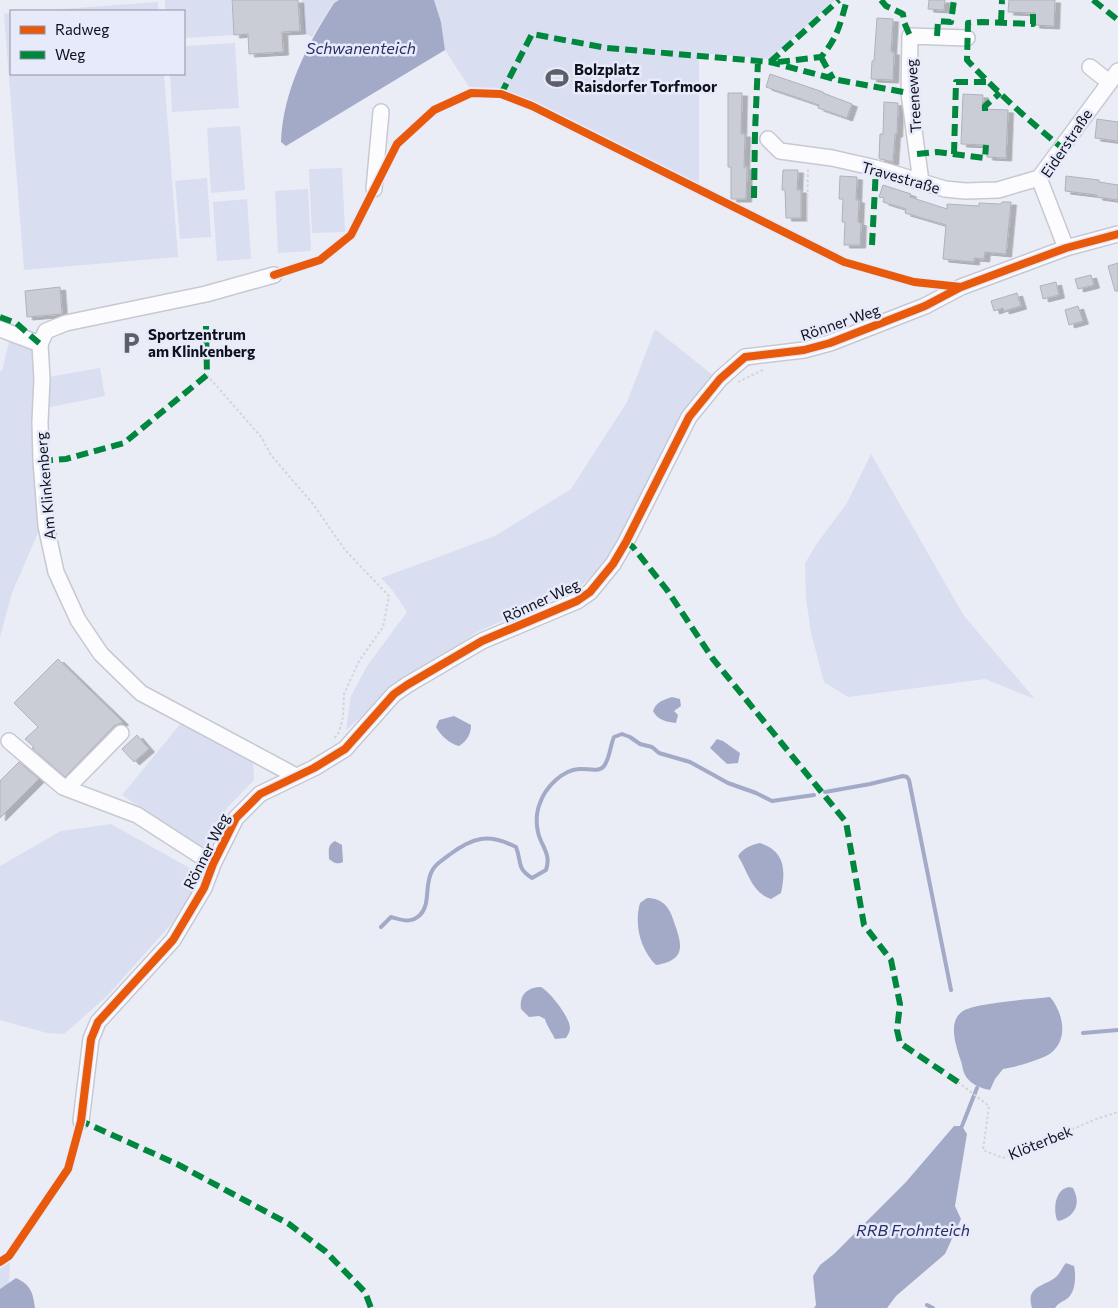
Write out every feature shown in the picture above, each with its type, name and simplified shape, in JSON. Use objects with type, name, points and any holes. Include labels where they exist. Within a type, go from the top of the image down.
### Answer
[{"type":"street","name":"Treeneweg","points":[[921,182],[909,93],[910,36],[967,38]]},
{"type":"street","points":[[1090,67],[1113,76]]},
{"type":"street","name":"Eiderstraße","points":[[1066,248],[1039,178],[1113,76]]},
{"type":"street","points":[[374,189],[381,112]]},
{"type":"street","name":"Travestraße","points":[[768,139],[780,151],[832,158],[945,189],[998,190],[1039,178]]},
{"type":"street","name":"Rönner Weg","points":[[81,1121],[91,1039],[98,1022],[173,940],[204,888],[213,864],[236,818],[260,794],[314,768],[345,749],[394,694],[407,685],[482,641],[577,601],[590,592],[613,564],[626,542],[689,417],[720,379],[746,357],[804,350],[830,343],[925,306],[961,287],[1066,248],[1118,234]]},
{"type":"street","points":[[0,330],[40,344],[46,331],[66,324],[206,294],[274,275]]},
{"type":"street","name":"Am Klinkenberg","points":[[40,344],[42,379],[40,422],[46,526],[56,572],[78,620],[101,654],[141,693],[296,776]]},
{"type":"street","points":[[67,788],[121,733]]},
{"type":"street","points":[[9,740],[63,787],[137,815],[213,864]]},
{"type":"path","points":[[807,222],[809,155]]},
{"type":"path","points":[[736,383],[765,369]]},
{"type":"path","points":[[207,375],[262,438],[271,455],[313,504],[345,550],[389,596],[383,627],[359,661],[344,694],[343,717],[339,732],[330,744]]},
{"type":"shaded area","points":[[165,0],[231,0],[234,35],[185,38],[185,10],[165,10]]},
{"type":"shaded area","points":[[302,0],[339,0],[333,3],[312,37],[304,33]]},
{"type":"shaded area","points":[[434,0],[835,0],[770,59],[699,53],[699,185],[501,88],[469,87],[445,50],[441,22]]},
{"type":"shaded area","points":[[158,2],[159,10],[49,10]]},
{"type":"shaded area","points":[[10,13],[10,75],[164,75],[178,257],[24,270],[4,14]]},
{"type":"shaded area","points":[[235,43],[239,108],[172,112],[170,75],[185,75],[185,46]]},
{"type":"shaded area","points":[[240,126],[245,190],[211,193],[207,128]]},
{"type":"shaded area","points":[[342,168],[345,232],[312,233],[309,169]]},
{"type":"shaded area","points":[[207,178],[211,237],[180,239],[175,181]]},
{"type":"shaded area","points":[[308,189],[311,251],[278,253],[275,191]]},
{"type":"shaded area","points":[[247,199],[251,259],[217,261],[213,202]]},
{"type":"shaded area","points":[[655,329],[714,376],[621,539],[607,560],[580,587],[477,632],[390,692],[346,730],[351,696],[367,666],[407,612],[393,591],[381,578],[495,536],[571,489],[627,402]]},
{"type":"shaded area","points":[[10,338],[40,344],[46,526],[38,533],[12,593],[0,637],[0,371],[2,371]]},
{"type":"shaded area","points":[[100,368],[105,396],[46,408],[49,377]]},
{"type":"shaded area","points":[[871,454],[964,616],[1035,699],[985,679],[848,697],[824,682],[811,633],[806,598],[805,563],[847,503]]},
{"type":"shaded area","points":[[182,722],[253,761],[254,780],[227,808],[207,852],[122,795]]},
{"type":"shaded area","points":[[111,824],[202,875],[183,911],[107,996],[64,1034],[47,1033],[0,1020],[0,866],[61,831]]},
{"type":"shaded area","points":[[10,1262],[9,1284],[0,1289],[0,1269]]},
{"type":"water","name":"Schwanenteich","points":[[339,0],[434,0],[441,22],[445,50],[286,146],[281,142],[283,123],[286,105],[298,69],[334,3]]},
{"type":"water","points":[[672,697],[680,699],[681,706],[674,711],[678,715],[676,723],[660,718],[653,711],[658,703]]},
{"type":"water","points":[[454,716],[471,725],[468,737],[459,746],[446,739],[436,727],[439,720]]},
{"type":"water","points":[[717,739],[740,753],[738,763],[727,764],[710,748]]},
{"type":"water","points":[[335,841],[342,845],[343,862],[334,862],[329,859],[330,846]]},
{"type":"water","points":[[760,843],[775,851],[782,862],[781,893],[771,899],[759,892],[755,887],[738,856],[748,847]]},
{"type":"water","points":[[647,898],[653,898],[662,902],[668,908],[677,930],[680,950],[673,959],[666,963],[656,965],[650,959],[642,944],[638,928],[638,911],[640,903]]},
{"type":"water","points":[[541,987],[554,999],[567,1018],[570,1028],[566,1038],[555,1039],[545,1019],[539,1016],[529,1017],[521,1009],[521,1000],[525,993],[532,988]]},
{"type":"water","points":[[1050,997],[1058,1010],[1062,1025],[1062,1033],[1057,1047],[1042,1058],[1003,1069],[995,1079],[990,1090],[973,1084],[964,1073],[955,1041],[954,1027],[958,1015],[969,1008],[979,1006]]},
{"type":"water","name":"RRB Frohnteich","points":[[954,1126],[962,1126],[967,1134],[955,1206],[961,1219],[945,1254],[896,1296],[887,1308],[814,1308],[816,1305],[813,1276],[820,1265],[834,1254],[906,1182]]},
{"type":"water","points":[[1069,1187],[1073,1188],[1077,1204],[1069,1216],[1059,1221],[1056,1216],[1056,1200],[1061,1191]]},
{"type":"water","points":[[1066,1263],[1074,1266],[1075,1270],[1075,1283],[1071,1295],[1055,1308],[1032,1308],[1031,1295],[1037,1287],[1057,1276]]},
{"type":"water","points":[[16,1278],[30,1290],[35,1308],[0,1308],[0,1289]]},
{"type":"building","points":[[232,0],[298,0],[300,31],[282,32],[283,52],[249,54],[248,34],[234,35]]},
{"type":"building","points":[[929,0],[945,0],[944,10],[928,9]]},
{"type":"building","points":[[1009,0],[1055,0],[1054,26],[1034,25],[1035,13],[1008,12]]},
{"type":"building","points":[[877,18],[893,19],[891,52],[894,52],[893,80],[871,79]]},
{"type":"building","points":[[770,74],[852,104],[847,118],[818,108],[819,105],[766,87]]},
{"type":"building","points":[[728,93],[742,93],[741,134],[745,134],[744,167],[747,167],[746,199],[731,199],[731,167],[728,167]]},
{"type":"building","points":[[963,94],[983,95],[982,109],[1008,110],[1006,158],[987,157],[987,145],[961,144]]},
{"type":"building","points":[[884,102],[898,103],[897,134],[895,134],[893,162],[879,158],[880,134],[883,134]]},
{"type":"building","points":[[1097,119],[1118,122],[1118,141],[1095,138]]},
{"type":"building","points":[[783,170],[798,170],[797,190],[801,190],[801,218],[786,218],[785,190],[782,190]]},
{"type":"building","points":[[840,176],[857,177],[856,200],[859,200],[860,245],[844,245],[843,199],[839,199]]},
{"type":"building","points":[[1066,176],[1099,180],[1099,182],[1118,185],[1118,200],[1065,191]]},
{"type":"building","points":[[883,185],[911,194],[910,197],[947,209],[947,204],[979,206],[979,203],[1001,204],[1002,202],[1011,202],[1006,254],[985,252],[984,259],[974,258],[974,262],[943,259],[946,225],[905,213],[906,209],[883,202],[884,198],[879,197]]},
{"type":"building","points":[[1118,263],[1118,291],[1115,291],[1108,266]]},
{"type":"building","points":[[1091,275],[1094,285],[1078,289],[1075,279]]},
{"type":"building","points":[[1056,282],[1059,295],[1043,299],[1040,286]]},
{"type":"building","points":[[60,287],[62,314],[27,317],[25,291]]},
{"type":"building","points":[[1017,293],[1021,306],[1004,311],[1003,308],[994,311],[991,301]]},
{"type":"building","points":[[1078,306],[1083,321],[1069,325],[1065,310]]},
{"type":"building","points":[[58,659],[123,722],[114,726],[65,777],[32,748],[34,747],[25,739],[38,727],[14,703]]},
{"type":"building","points":[[137,735],[149,749],[134,762],[122,749]]},
{"type":"building","points":[[19,762],[39,779],[0,818],[0,781]]},
{"type":"waterway","points":[[381,927],[391,917],[413,920],[420,915],[427,900],[428,882],[433,869],[439,862],[473,841],[481,839],[497,840],[516,847],[521,868],[532,878],[546,870],[547,855],[537,827],[537,812],[542,797],[550,786],[566,773],[579,769],[596,770],[602,768],[608,759],[614,737],[622,734],[640,744],[652,747],[659,753],[690,762],[728,783],[772,801],[814,795]]},
{"type":"waterway","points":[[825,792],[903,776],[909,780],[951,990]]},
{"type":"waterway","points":[[1083,1033],[1118,1030]]},
{"type":"waterway","points":[[962,1126],[977,1088]]},
{"type":"waterway","points":[[927,1305],[933,1308]]},
{"type":"marked path","points":[[770,62],[839,0]]},
{"type":"marked path","points":[[778,62],[821,57],[835,37],[847,0]]},
{"type":"marked path","points":[[881,0],[886,6],[903,14],[910,36]]},
{"type":"marked path","points":[[937,36],[938,21],[951,22],[954,0]]},
{"type":"marked path","points":[[1001,22],[1002,0]]},
{"type":"marked path","points":[[1093,0],[1118,20]]},
{"type":"marked path","points":[[1033,14],[1033,24],[968,23],[967,60],[1012,105],[1061,147]]},
{"type":"marked path","points":[[501,94],[532,34],[607,48],[770,62],[838,80],[909,93]]},
{"type":"marked path","points":[[821,57],[833,79]]},
{"type":"marked path","points":[[754,198],[758,61]]},
{"type":"marked path","points":[[954,154],[956,82],[987,82]]},
{"type":"marked path","points":[[985,111],[985,106],[1000,93]]},
{"type":"marked path","points":[[917,154],[937,152],[985,158],[986,145]]},
{"type":"marked path","points":[[872,245],[876,168]]},
{"type":"marked path","points":[[0,317],[16,323],[40,344]]},
{"type":"marked path","points":[[41,461],[66,459],[124,443],[207,375],[206,326]]},
{"type":"marked path","points":[[626,542],[633,547],[667,590],[713,659],[846,822],[864,925],[891,960],[900,1004],[897,1030],[900,1043],[958,1082]]},
{"type":"marked path","points":[[80,1124],[81,1121],[177,1164],[289,1224],[325,1251],[365,1292],[371,1308]]},
{"type":"cycle path","points":[[274,275],[320,260],[351,235],[397,144],[434,110],[471,93],[501,94],[532,106],[844,262],[914,282],[961,287]]},
{"type":"cycle path","points":[[0,1262],[9,1256],[68,1169],[81,1121],[91,1039],[98,1022],[173,940],[204,888],[213,864],[236,818],[260,794],[314,768],[345,749],[394,694],[407,685],[482,641],[577,601],[590,592],[613,564],[626,542],[689,417],[720,379],[745,357],[804,350],[830,343],[925,306],[961,287],[1066,248],[1118,234]]},
{"type":"place","name":"Bolzplatz Raisdorfer Torfmoor","points":[[557,78]]},
{"type":"place","name":"Sportzentrum am Klinkenberg","points":[[131,343]]}]
